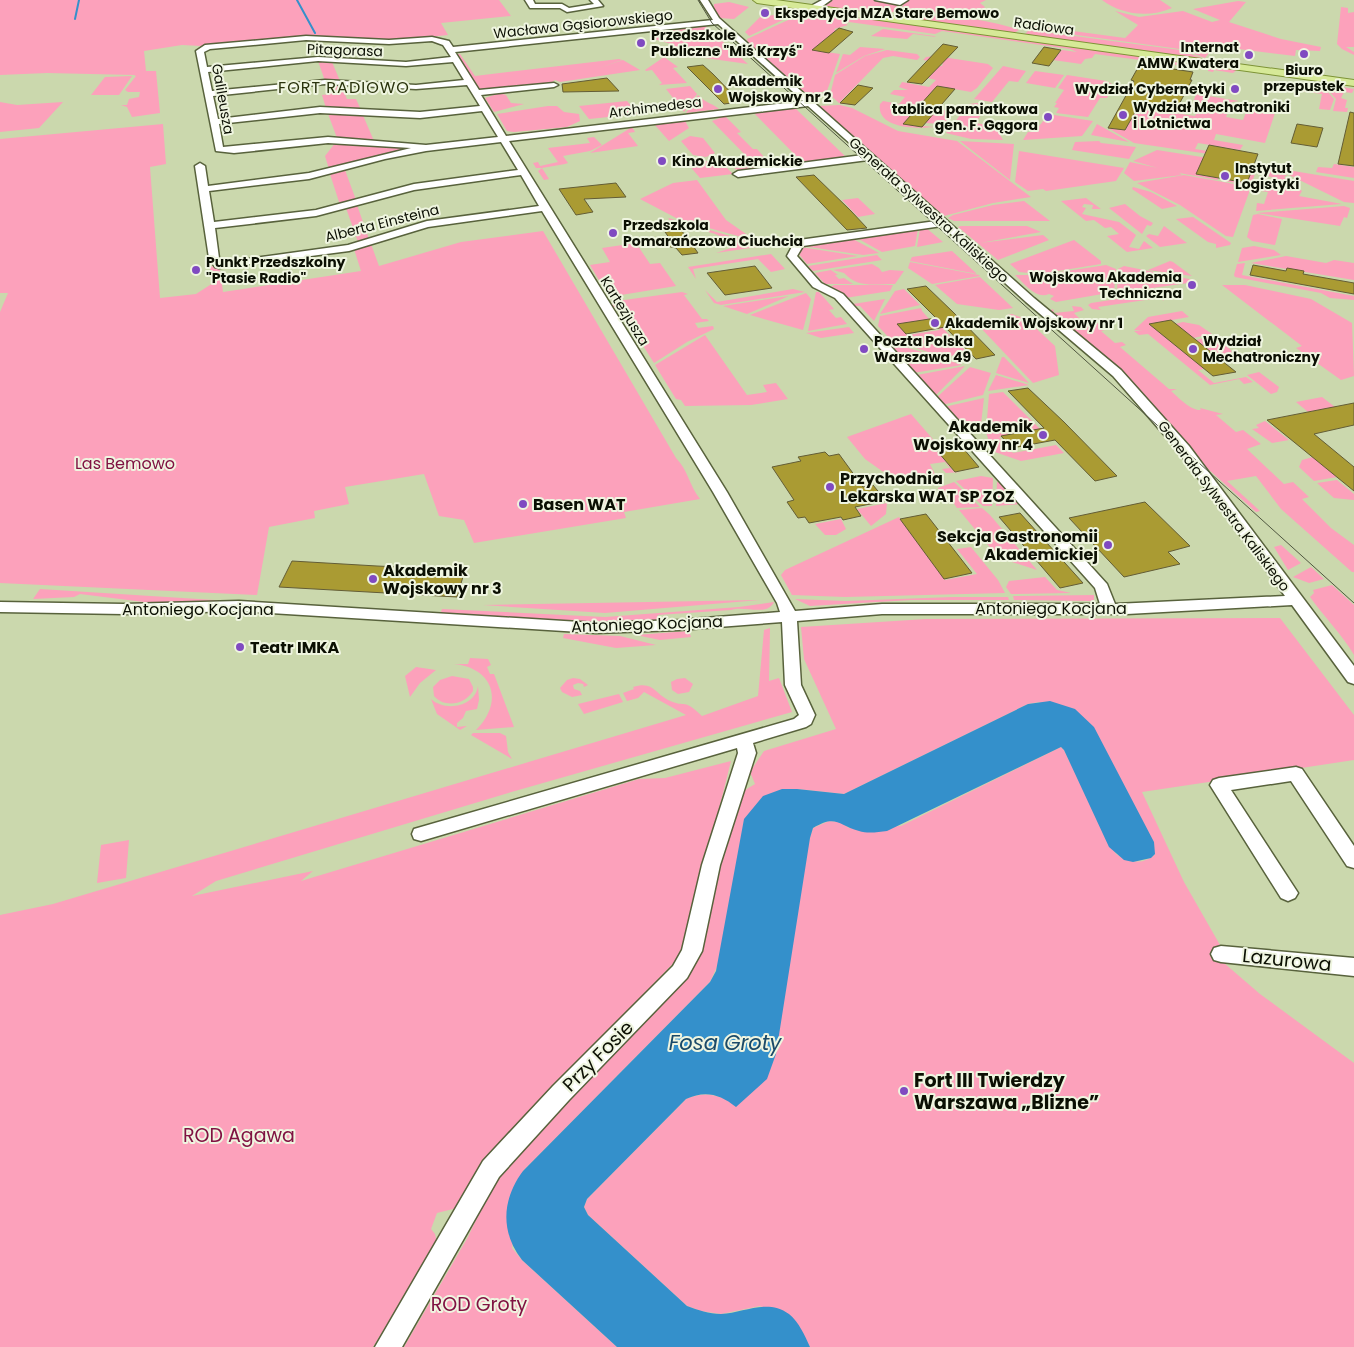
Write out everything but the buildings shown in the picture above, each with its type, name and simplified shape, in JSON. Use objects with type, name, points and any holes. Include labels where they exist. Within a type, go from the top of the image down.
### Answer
[{"type":"main road","name":"Radiowa","points":[[748,0],[1353,81]]},
{"type":"street","points":[[528,0],[533,6],[562,6],[567,10],[599,6],[594,0]]},
{"type":"street","name":"Generała Sylwestra Kaliskiego","points":[[704,0],[719,22],[1123,380],[1184,449],[1294,600]]},
{"type":"street","points":[[710,10],[713,0]]},
{"type":"street","points":[[814,8],[827,0]]},
{"type":"street","points":[[878,0],[902,2]]},
{"type":"street","name":"Wacława Gąsiorowskiego","points":[[453,54],[719,22]]},
{"type":"street","name":"Galileusza","points":[[426,148],[417,145],[328,140],[219,149],[200,51],[208,47],[306,38],[389,42],[442,41],[453,54]]},
{"type":"street","name":"Pitagorasa","points":[[204,70],[318,59],[406,64],[453,54]]},
{"type":"street","name":"Kartezjusza","points":[[453,54],[545,208],[720,492],[785,603],[789,616]]},
{"type":"street","points":[[209,94],[325,82],[416,88],[470,82]]},
{"type":"street","points":[[477,93],[554,85]]},
{"type":"street","name":"Archimedesa","points":[[426,148],[809,103]]},
{"type":"street","points":[[213,122],[320,110],[420,115],[486,108]]},
{"type":"street","points":[[204,189],[316,175],[384,156],[426,148]]},
{"type":"street","points":[[738,174],[870,157]]},
{"type":"street","points":[[200,166],[214,258],[219,264],[226,265]]},
{"type":"street","points":[[210,226],[316,213],[414,187],[524,172]]},
{"type":"street","name":"Alberta Einsteina","points":[[226,265],[349,248],[427,224],[545,208]]},
{"type":"street","points":[[944,223],[799,243],[792,256],[794,261],[817,285],[837,294],[1102,587],[1109,608]]},
{"type":"street","points":[[1294,600],[1354,678]]},
{"type":"street","name":"Antoniego Kocjana","points":[[0,607],[124,609],[254,607],[596,628],[633,628],[916,608],[1191,607],[1294,600]]},
{"type":"street","points":[[421,834],[800,723],[806,718],[793,685],[789,616]]},
{"type":"street","name":"Przy Fosie","points":[[388,1347],[491,1169],[561,1093],[680,972],[692,951],[712,865],[747,753],[744,740]]},
{"type":"street","points":[[1288,893],[1219,785],[1296,774],[1354,861]]},
{"type":"street","name":"Lazurowa","points":[[1221,954],[1354,967]]},
{"type":"green space","points":[[0,0],[499,0],[511,16],[441,23],[448,35],[390,41],[307,36],[201,46],[182,45],[144,51],[146,71],[156,71],[160,113],[132,117],[127,107],[121,105],[127,105],[129,99],[139,97],[140,92],[128,92],[125,90],[136,76],[134,75],[47,73],[0,75]]},
{"type":"green space","points":[[829,0],[875,0],[897,4],[897,10],[890,13],[871,14],[822,5]]},
{"type":"green space","points":[[908,0],[986,0],[980,3],[985,7],[968,18],[902,9],[903,3]]},
{"type":"green space","points":[[1102,0],[1160,0],[1172,8],[1145,14],[1127,12]]},
{"type":"green space","points":[[1238,1],[1246,2],[1229,22],[1281,39],[1321,47],[1320,51],[1296,50],[1295,56],[1215,46],[1205,58],[1180,49],[1032,29],[1035,26],[1125,38],[1138,25],[1115,11],[1139,17],[1183,11],[1212,22],[1220,20],[1193,9]]},
{"type":"green space","points":[[729,2],[749,7],[734,19],[719,18],[714,9],[714,4]]},
{"type":"green space","points":[[1341,7],[1348,8],[1348,13],[1354,12],[1354,47],[1346,47],[1354,52],[1354,55],[1337,44]]},
{"type":"green space","points":[[810,10],[852,18],[883,19],[882,21],[1238,69],[1233,73],[1214,70],[1213,72],[1208,71],[1208,69],[1095,54],[1092,58],[1085,59],[1081,64],[1053,60],[1062,50],[1077,52],[1070,49],[942,31],[935,34],[849,22],[846,24],[848,25],[834,29],[836,31],[813,50],[840,54],[827,91],[808,95],[748,44],[747,39]]},
{"type":"green space","points":[[802,11],[749,36],[745,32],[760,17]]},
{"type":"green space","points":[[889,16],[963,18],[1019,30],[1014,33]]},
{"type":"green space","points":[[705,26],[748,64],[705,58],[691,54],[688,57],[675,53],[672,44],[657,40],[653,35],[653,32],[657,30],[689,29]]},
{"type":"green space","points":[[883,29],[936,37],[913,34],[907,39],[871,36]]},
{"type":"green space","points":[[1029,30],[1180,50],[1207,60],[1024,35]]},
{"type":"green space","points":[[860,47],[885,49],[864,56],[836,73],[843,54],[850,55]]},
{"type":"green space","points":[[887,50],[917,54],[920,57],[917,60],[893,56],[883,58],[840,102],[855,105],[839,103],[830,95],[835,75],[865,56]]},
{"type":"green space","points":[[460,54],[475,76],[619,59],[622,60],[596,69],[623,60],[640,70],[560,82],[555,80],[548,85],[479,93],[457,57]]},
{"type":"green space","points":[[936,56],[988,64],[993,68],[977,88],[971,92],[937,86],[903,124],[934,127],[899,126],[884,118],[880,104],[883,101],[899,104],[905,97],[890,94],[894,90],[908,90],[899,87],[902,82],[929,87],[936,80],[928,78],[943,63],[923,60],[926,57]]},
{"type":"green space","points":[[664,57],[678,67],[673,68],[687,83],[659,85],[662,83],[652,70],[645,70]]},
{"type":"green space","points":[[318,61],[332,62],[340,81],[325,81]]},
{"type":"green space","points":[[1003,66],[1026,71],[1018,82],[1009,81],[992,102],[974,99]]},
{"type":"green space","points":[[1035,71],[1064,75],[1055,88],[1026,83]]},
{"type":"green space","points":[[1067,75],[1106,81],[1114,85],[1108,86],[1105,91],[1110,92],[1107,98],[1100,98],[1088,117],[1056,113],[1059,108],[1054,107],[1057,103],[1055,103],[1064,90],[1058,88]]},
{"type":"green space","points":[[132,76],[119,95],[91,95],[105,77]]},
{"type":"green space","points":[[327,84],[341,85],[347,99],[356,99],[361,110],[326,108],[322,95],[330,94]]},
{"type":"green space","points":[[1323,84],[1354,89],[1352,93],[1344,92],[1341,98],[1347,100],[1345,108],[1348,108],[1347,112],[1333,111],[1336,99],[1328,90],[1343,92],[1344,88],[1333,86],[1332,89],[1325,89],[1334,99],[1330,110],[1319,109],[1322,94],[1300,91],[1300,89]]},
{"type":"green space","points":[[690,86],[697,94],[684,112],[666,89]]},
{"type":"green space","points":[[500,93],[506,95],[511,103],[524,104],[494,112],[485,98]]},
{"type":"green space","points":[[1196,94],[1239,101],[1232,102],[1226,117],[1243,120],[1249,105],[1243,102],[1277,107],[1265,143],[1216,134],[1214,140],[1243,145],[1240,150],[1198,143],[1195,149],[1246,157],[1256,161],[1134,143],[1108,128],[1125,130],[1136,111],[1153,110],[1195,116],[1199,108],[1192,106]]},
{"type":"green space","points":[[698,95],[704,100],[719,109],[686,113]]},
{"type":"green space","points":[[627,101],[638,114],[589,119],[579,106]]},
{"type":"green space","points":[[0,102],[17,105],[63,102],[39,128],[0,132]]},
{"type":"green space","points":[[977,103],[988,106],[975,123],[995,126],[1003,140],[971,139],[946,133],[969,104]]},
{"type":"green space","points":[[840,105],[852,108],[898,131],[957,141],[1031,197],[993,203],[944,216],[817,106]]},
{"type":"green space","points":[[557,106],[564,112],[579,114],[580,121],[567,127],[514,132],[507,131],[497,114]]},
{"type":"green space","points":[[795,108],[846,157],[803,163],[754,113]]},
{"type":"green space","points":[[937,109],[949,111],[952,114],[944,124],[925,123]]},
{"type":"green space","points":[[327,111],[362,113],[374,141],[337,138]]},
{"type":"green space","points":[[1054,115],[1093,121],[1082,136],[1023,140],[1028,132],[1034,132],[1045,119]]},
{"type":"green space","points":[[725,116],[741,132],[737,133],[753,149],[757,149],[773,167],[741,172],[734,168],[755,165],[712,121]]},
{"type":"green space","points":[[685,121],[689,128],[669,141],[654,124]]},
{"type":"green space","name":"Las Bemowo","points":[[163,124],[166,164],[150,167],[160,298],[196,294],[213,283],[209,265],[220,270],[223,292],[361,271],[354,249],[371,244],[379,266],[461,242],[543,231],[700,499],[624,512],[626,518],[474,543],[464,520],[439,516],[424,474],[345,487],[349,504],[314,511],[315,518],[269,527],[257,595],[0,583],[0,312],[8,293],[0,293],[0,139]]},
{"type":"green space","points":[[1097,124],[1129,142],[1091,135]]},
{"type":"green space","points":[[632,127],[635,132],[628,133],[638,146],[590,153]]},
{"type":"green space","points":[[690,136],[703,138],[715,153],[706,157],[693,155],[681,141]]},
{"type":"green space","points":[[594,137],[602,145],[590,151],[563,156],[568,163],[536,168],[533,163],[538,162],[540,166],[558,162],[548,148],[590,143],[587,138]]},
{"type":"green space","points":[[960,141],[1014,144],[1010,180]]},
{"type":"green space","points":[[1099,141],[1101,143],[1136,147],[1129,159],[1072,150],[1075,142]]},
{"type":"green space","points":[[336,142],[412,148],[378,155],[329,169],[325,156]]},
{"type":"green space","points":[[1157,150],[1253,165],[1257,168],[1251,185],[1224,181],[1224,179],[1198,169],[1196,174],[1218,178],[1218,180],[1179,173],[1182,175],[1134,181],[1124,173],[1130,162],[1158,168],[1133,161]]},
{"type":"green space","points":[[1019,151],[1124,168],[1116,181],[1046,191],[1043,189],[1028,191],[1015,182]]},
{"type":"green space","points":[[682,157],[723,164],[733,174],[700,178]]},
{"type":"green space","points":[[1334,164],[1354,167],[1354,178],[1316,172],[1318,167],[1332,168]]},
{"type":"green space","points":[[542,168],[549,179],[544,180],[538,171]]},
{"type":"green space","points":[[1275,168],[1354,181],[1354,203],[1344,202]]},
{"type":"green space","points":[[1272,169],[1287,175],[1284,177],[1302,191],[1299,196],[1342,204],[1256,211],[1257,203],[1264,204],[1268,192],[1261,191],[1262,188],[1269,188],[1272,177],[1266,176],[1267,172]]},
{"type":"green space","points":[[345,170],[356,200],[340,205],[330,174]]},
{"type":"green space","points":[[1184,175],[1251,187],[1233,237],[1226,236],[1180,205],[1137,183]]},
{"type":"green space","points":[[697,180],[726,220],[756,241],[680,220],[640,199],[673,183]]},
{"type":"green space","points":[[1133,187],[1151,192],[1177,206],[1162,209],[1132,189]]},
{"type":"green space","points":[[858,198],[875,214],[858,217],[842,200]]},
{"type":"green space","points":[[1086,198],[1101,209],[1092,209],[1093,205],[1084,204],[1082,207],[1086,208],[1082,214],[1119,222],[1136,235],[1129,247],[1139,249],[1144,241],[1153,248],[1127,252],[1107,236],[1119,234],[1111,227],[1105,228],[1094,220],[1086,221],[1061,201]]},
{"type":"green space","points":[[1024,201],[1050,221],[954,221],[948,218],[993,205]]},
{"type":"green space","points":[[1125,204],[1140,216],[1153,223],[1151,226],[1147,225],[1142,234],[1109,208]]},
{"type":"green space","points":[[357,205],[369,239],[358,242],[346,208]]},
{"type":"green space","points":[[1344,206],[1350,208],[1347,218],[1344,217],[1340,226],[1257,213]]},
{"type":"green space","points":[[1258,214],[1282,219],[1275,245],[1252,241],[1247,237],[1253,215]]},
{"type":"green space","points":[[1193,217],[1231,243],[1230,245],[1216,248],[1216,244],[1208,242],[1176,219]]},
{"type":"green space","points":[[668,218],[764,246],[716,253],[734,247],[716,234],[692,229],[677,230]]},
{"type":"green space","points":[[1027,226],[1041,232],[980,243],[1043,235],[1049,240],[998,260],[958,227]]},
{"type":"green space","points":[[1164,226],[1187,243],[1160,247],[1146,236],[1149,234],[1158,236]]},
{"type":"green space","points":[[925,227],[943,242],[917,247],[920,228]]},
{"type":"green space","points":[[918,229],[915,246],[882,252],[857,238]]},
{"type":"green space","points":[[851,238],[879,253],[863,255],[803,246]]},
{"type":"green space","points":[[1074,240],[1101,261],[1101,264],[1039,274],[1019,272],[1010,264]]},
{"type":"green space","points":[[636,243],[650,264],[660,263],[676,286],[609,297],[590,265],[610,262],[602,248]]},
{"type":"green space","points":[[1254,246],[1274,250],[1281,255],[1238,262],[1242,248]]},
{"type":"green space","points":[[801,247],[858,256],[807,264],[798,253]]},
{"type":"green space","points":[[952,251],[977,274],[910,261],[912,257]]},
{"type":"green space","points":[[771,254],[785,269],[771,272],[758,259],[693,269],[696,279],[688,267]]},
{"type":"green space","points":[[877,255],[882,260],[813,271],[808,266]]},
{"type":"green space","points":[[1286,256],[1326,263],[1334,260],[1354,263],[1354,280],[1251,263]]},
{"type":"green space","points":[[1170,261],[1173,262],[1192,276],[1148,270]]},
{"type":"green space","points":[[910,262],[980,276],[932,284],[908,268]]},
{"type":"green space","points":[[1245,263],[1242,275],[1354,296],[1354,300],[1330,298],[1321,293],[1235,277],[1237,264]]},
{"type":"green space","points":[[872,264],[882,272],[890,270],[904,271],[895,284],[872,284],[860,283],[849,278],[844,273],[833,270]]},
{"type":"green space","points":[[1106,265],[1116,269],[1114,292],[1056,302],[1050,299],[1054,296],[1035,293],[1015,275],[1041,275]]},
{"type":"green space","points":[[1124,266],[1194,280],[1195,282],[1117,293],[1118,269]]},
{"type":"green space","points":[[831,270],[838,275],[835,275],[839,279],[844,278],[853,284],[825,284],[815,273]]},
{"type":"green space","points":[[980,277],[1013,308],[999,310],[957,304],[935,285]]},
{"type":"green space","points":[[834,285],[893,285],[890,291],[845,298],[831,287]]},
{"type":"green space","points":[[1222,285],[1245,285],[1311,299],[1352,323],[1354,376],[1341,380],[1296,348],[1302,346]]},
{"type":"green space","points":[[793,289],[805,292],[721,305],[714,303],[705,290],[717,302]]},
{"type":"green space","points":[[904,289],[920,305],[880,314],[895,291]]},
{"type":"green space","points":[[682,292],[688,294],[684,295],[702,319],[709,321],[695,323],[698,328],[713,326],[714,329],[687,342],[654,363],[623,314],[616,307],[611,308],[610,305],[617,301]]},
{"type":"green space","points":[[816,292],[819,292],[834,309],[829,310],[836,318],[841,317],[847,324],[808,331]]},
{"type":"green space","points":[[806,293],[811,299],[803,330],[750,315]]},
{"type":"green space","points":[[1157,293],[1164,301],[1159,298],[1098,307],[1101,310],[1092,309],[1088,305],[1091,303]]},
{"type":"green space","points":[[789,296],[747,314],[723,306]]},
{"type":"green space","points":[[885,299],[874,321],[860,306],[854,306],[853,304]]},
{"type":"green space","points":[[1072,306],[1081,307],[1084,310],[1074,313],[1086,325],[1100,323],[1105,330],[1101,331],[1115,343],[1122,342],[1126,345],[1120,347],[1169,389],[1177,389],[1171,391],[1185,404],[1197,410],[1201,410],[1200,408],[1223,414],[1216,415],[1236,432],[1243,430],[1261,444],[1247,449],[1284,484],[1293,482],[1309,497],[1302,499],[1331,528],[1354,545],[1354,572],[1281,509],[1256,476],[1227,481],[1260,511],[1256,512],[1198,460],[1126,376],[1049,311],[1053,309],[1054,313],[1074,311]]},
{"type":"green space","points":[[921,308],[930,320],[898,325],[907,335],[940,330],[938,327],[941,326],[953,339],[909,346],[892,341],[878,326],[880,316]]},
{"type":"green space","points":[[1182,311],[1189,317],[1149,324],[1204,369],[1198,370],[1214,383],[1246,377],[1253,382],[1244,384],[1239,379],[1210,385],[1148,334],[1139,335],[1134,331],[1143,330],[1134,330],[1148,317]]},
{"type":"green space","points":[[1012,314],[1026,319],[1055,346],[1059,375],[1033,383],[978,325],[1000,325],[1006,321],[1007,315]]},
{"type":"green space","points":[[1183,322],[1199,325],[1212,334],[1193,338],[1175,324]]},
{"type":"green space","points":[[849,327],[854,333],[821,338],[806,333]]},
{"type":"green space","points":[[705,335],[747,395],[767,392],[763,385],[776,383],[788,399],[751,405],[685,406],[681,400],[676,399],[655,365]]},
{"type":"green space","points":[[1214,336],[1231,350],[1232,354],[1219,358],[1196,340]]},
{"type":"green space","points":[[956,341],[970,355],[966,356],[961,351],[955,352],[956,355],[943,357],[913,347]]},
{"type":"green space","points":[[894,344],[940,357],[897,356],[888,345]]},
{"type":"green space","points":[[1002,357],[1004,357],[1029,383],[996,373]]},
{"type":"green space","points":[[899,358],[944,359],[962,365],[913,373]]},
{"type":"green space","points":[[965,366],[934,397],[916,376],[917,375]]},
{"type":"green space","points":[[970,367],[991,373],[983,395],[942,405],[936,398]]},
{"type":"green space","points":[[1259,372],[1279,387],[1277,392],[1271,394],[1247,375]]},
{"type":"green space","points":[[996,375],[1029,385],[988,391]]},
{"type":"green space","points":[[1003,392],[1040,429],[999,437],[1013,453],[1056,445],[1064,453],[1021,461],[992,451],[986,432],[989,394]]},
{"type":"green space","points":[[1322,397],[1335,407],[1308,412],[1296,402]]},
{"type":"green space","points":[[984,398],[981,424],[969,437],[944,407]]},
{"type":"green space","points":[[911,414],[938,445],[933,446],[954,472],[961,472],[946,473],[942,469],[950,468],[945,462],[930,464],[937,478],[910,483],[882,471],[865,459],[847,437]]},
{"type":"green space","points":[[1265,421],[1289,440],[1272,443],[1252,429],[1259,428],[1256,425]]},
{"type":"green space","points":[[1313,457],[1337,477],[1314,481],[1299,467],[1302,460]]},
{"type":"green space","points":[[981,476],[993,478],[992,506],[983,506],[956,481]]},
{"type":"green space","points":[[1337,480],[1354,494],[1354,500],[1334,498],[1317,483]]},
{"type":"green space","points":[[954,482],[980,507],[957,508],[948,495],[939,496],[938,488]]},
{"type":"green space","points":[[997,482],[1001,483],[1020,504],[996,506]]},
{"type":"green space","points":[[887,503],[886,514],[871,526],[857,509]]},
{"type":"green space","points":[[982,508],[1037,570],[1012,562],[1009,558],[998,557],[959,510]]},
{"type":"green space","points":[[899,517],[945,580],[977,574],[957,549],[971,547],[998,580],[1005,593],[845,597],[792,595],[781,575],[785,570]]},
{"type":"green space","points":[[841,519],[846,529],[836,535],[825,535],[815,524]]},
{"type":"green space","points":[[1281,545],[1301,563],[1288,570],[1274,547]]},
{"type":"green space","points":[[1311,567],[1324,579],[1309,583],[1293,577]]},
{"type":"green space","points":[[1045,577],[1057,590],[1071,593],[1011,594],[1006,587],[1009,581]]},
{"type":"green space","points":[[1332,585],[1354,605],[1354,655],[1310,597],[1314,593],[1313,590]]},
{"type":"green space","points":[[40,589],[246,602],[144,602],[80,594],[74,597],[33,599]]},
{"type":"green space","points":[[1094,595],[1094,600],[1090,601],[1014,600],[1013,596]]},
{"type":"green space","points":[[1008,597],[1009,600],[911,600],[810,606],[795,599],[846,601]]},
{"type":"green space","points":[[760,600],[605,613],[483,605]]},
{"type":"green space","points":[[774,602],[771,606],[761,610],[736,609],[658,615],[658,621],[652,622],[581,622],[444,615],[441,612],[442,609],[605,617],[739,607]]},
{"type":"green space","name":"ROD Groty","points":[[1280,618],[1354,715],[1354,760],[1142,792],[1184,882],[1220,945],[1224,963],[1260,994],[1354,1063],[1354,1347],[810,1347],[800,1328],[760,1306],[721,1314],[701,1311],[687,1306],[588,1215],[584,1207],[587,1199],[686,1099],[706,1094],[725,1099],[813,828],[829,821],[841,822],[849,828],[901,826],[1061,747],[1116,854],[1131,861],[1141,861],[1155,854],[1039,702],[1028,704],[844,794],[797,789],[710,982],[523,1171],[512,1248],[522,1260],[617,1347],[404,1347],[468,1237],[504,1160],[682,981],[737,795],[755,784],[750,772],[764,751],[836,729],[804,659],[801,627],[926,619]]},
{"type":"green space","name":"ROD Agawa","points":[[770,628],[769,681],[779,678],[792,712],[515,791],[216,881],[192,896],[313,871],[301,881],[639,779],[665,778],[731,761],[683,953],[492,1154],[457,1208],[437,1213],[431,1229],[435,1234],[437,1243],[373,1347],[0,1347],[0,915],[53,904],[686,715],[644,692],[638,698],[627,701],[623,693],[634,689],[633,687],[650,687],[668,700],[688,705],[702,716],[758,696],[764,630]]},
{"type":"green space","points":[[689,631],[691,637],[660,640],[636,635]]},
{"type":"green space","points":[[564,634],[620,636],[656,645],[616,648],[563,638]]},
{"type":"green space","points":[[470,658],[488,659],[491,665],[487,667],[490,674],[494,674],[514,727],[476,730],[485,719],[492,698],[486,679],[468,667],[454,664],[468,664]]},
{"type":"green space","points":[[416,667],[436,670],[420,683],[410,697],[405,676]]},
{"type":"green space","points":[[452,676],[469,679],[473,691],[460,702],[449,703],[438,700],[434,696],[433,687],[440,680]]},
{"type":"green space","points":[[573,678],[580,679],[588,685],[584,687],[583,684],[578,683],[573,685],[574,689],[580,691],[582,695],[572,697],[562,692],[560,688],[567,680]]},
{"type":"green space","points":[[685,678],[693,684],[689,692],[678,694],[672,690],[671,682]]},
{"type":"green space","points":[[478,686],[479,700],[477,709],[466,711],[463,718],[457,723],[457,727],[467,726],[460,730],[437,714],[431,699],[444,705],[459,705],[471,699],[476,693]]},
{"type":"green space","points":[[619,694],[623,702],[584,714],[578,704]]},
{"type":"green space","points":[[473,733],[500,733],[506,736],[508,752],[512,759],[471,735]]},
{"type":"green space","points":[[129,840],[126,878],[97,883],[101,845]]},
{"type":"water","name":"Fosa Groty","points":[[1050,701],[1075,709],[1094,727],[1154,842],[1155,854],[1151,858],[1133,862],[1124,860],[1109,847],[1061,747],[887,831],[862,832],[832,821],[813,828],[776,1054],[767,1079],[736,1107],[718,1096],[706,1094],[686,1099],[587,1199],[584,1207],[588,1215],[687,1306],[708,1313],[721,1314],[764,1307],[781,1309],[796,1321],[810,1347],[617,1347],[522,1260],[510,1238],[507,1227],[508,1204],[516,1182],[523,1171],[710,982],[716,971],[744,819],[763,796],[782,789],[844,794],[1028,704]]},
{"type":"waterway","points":[[75,19],[79,0]]},
{"type":"waterway","points":[[297,0],[315,33]]},
{"type":"tram line","points":[[698,0],[712,23],[1354,603]]},
{"type":"place","name":"Ekspedycja MZA Stare Bemowo","points":[[765,13]]},
{"type":"place","name":"Przedszkole Publiczne \"Miś Krzyś\"","points":[[641,43]]},
{"type":"place","name":"Biuro przepustek","points":[[1304,54]]},
{"type":"place","name":"Internat AMW Kwatera","points":[[1249,55]]},
{"type":"place","name":"Akademik Wojskowy nr 2","points":[[718,89]]},
{"type":"place","name":"Wydział Cybernetyki","points":[[1235,89]]},
{"type":"place","name":"Wydział Mechatroniki i Lotnictwa","points":[[1123,115]]},
{"type":"place","name":"tablica pamiatkowa gen. F. Gągora","points":[[1048,117]]},
{"type":"place","name":"Kino Akademickie","points":[[662,161]]},
{"type":"place","name":"Instytut Logistyki","points":[[1225,176]]},
{"type":"place","name":"Przedszkola Pomarańczowa Ciuchcia","points":[[613,233]]},
{"type":"place","name":"Punkt Przedszkolny \"Ptasie Radio\"","points":[[196,270]]},
{"type":"place","name":"Wojskowa Akademia Techniczna","points":[[1192,285]]},
{"type":"place","name":"Akademik Wojskowy nr 1","points":[[935,323]]},
{"type":"place","name":"Poczta Polska Warszawa 49","points":[[864,349]]},
{"type":"place","name":"Wydział Mechatroniczny","points":[[1193,349]]},
{"type":"place","name":"Akademik Wojskowy nr 4","points":[[1043,435]]},
{"type":"place","name":"Przychodnia Lekarska WAT SP ZOZ","points":[[830,487]]},
{"type":"place","name":"Basen WAT","points":[[523,504]]},
{"type":"place","name":"Sekcja Gastronomii Akademickiej","points":[[1108,545]]},
{"type":"place","name":"Akademik Wojskowy nr 3","points":[[373,579]]},
{"type":"place","name":"Teatr IMKA","points":[[240,647]]},
{"type":"place","name":"Fort III Twierdzy Warszawa „Blizne”","points":[[904,1091]]},
{"type":"district","name":"FORT RADIOWO","points":[[344,87]]}]
